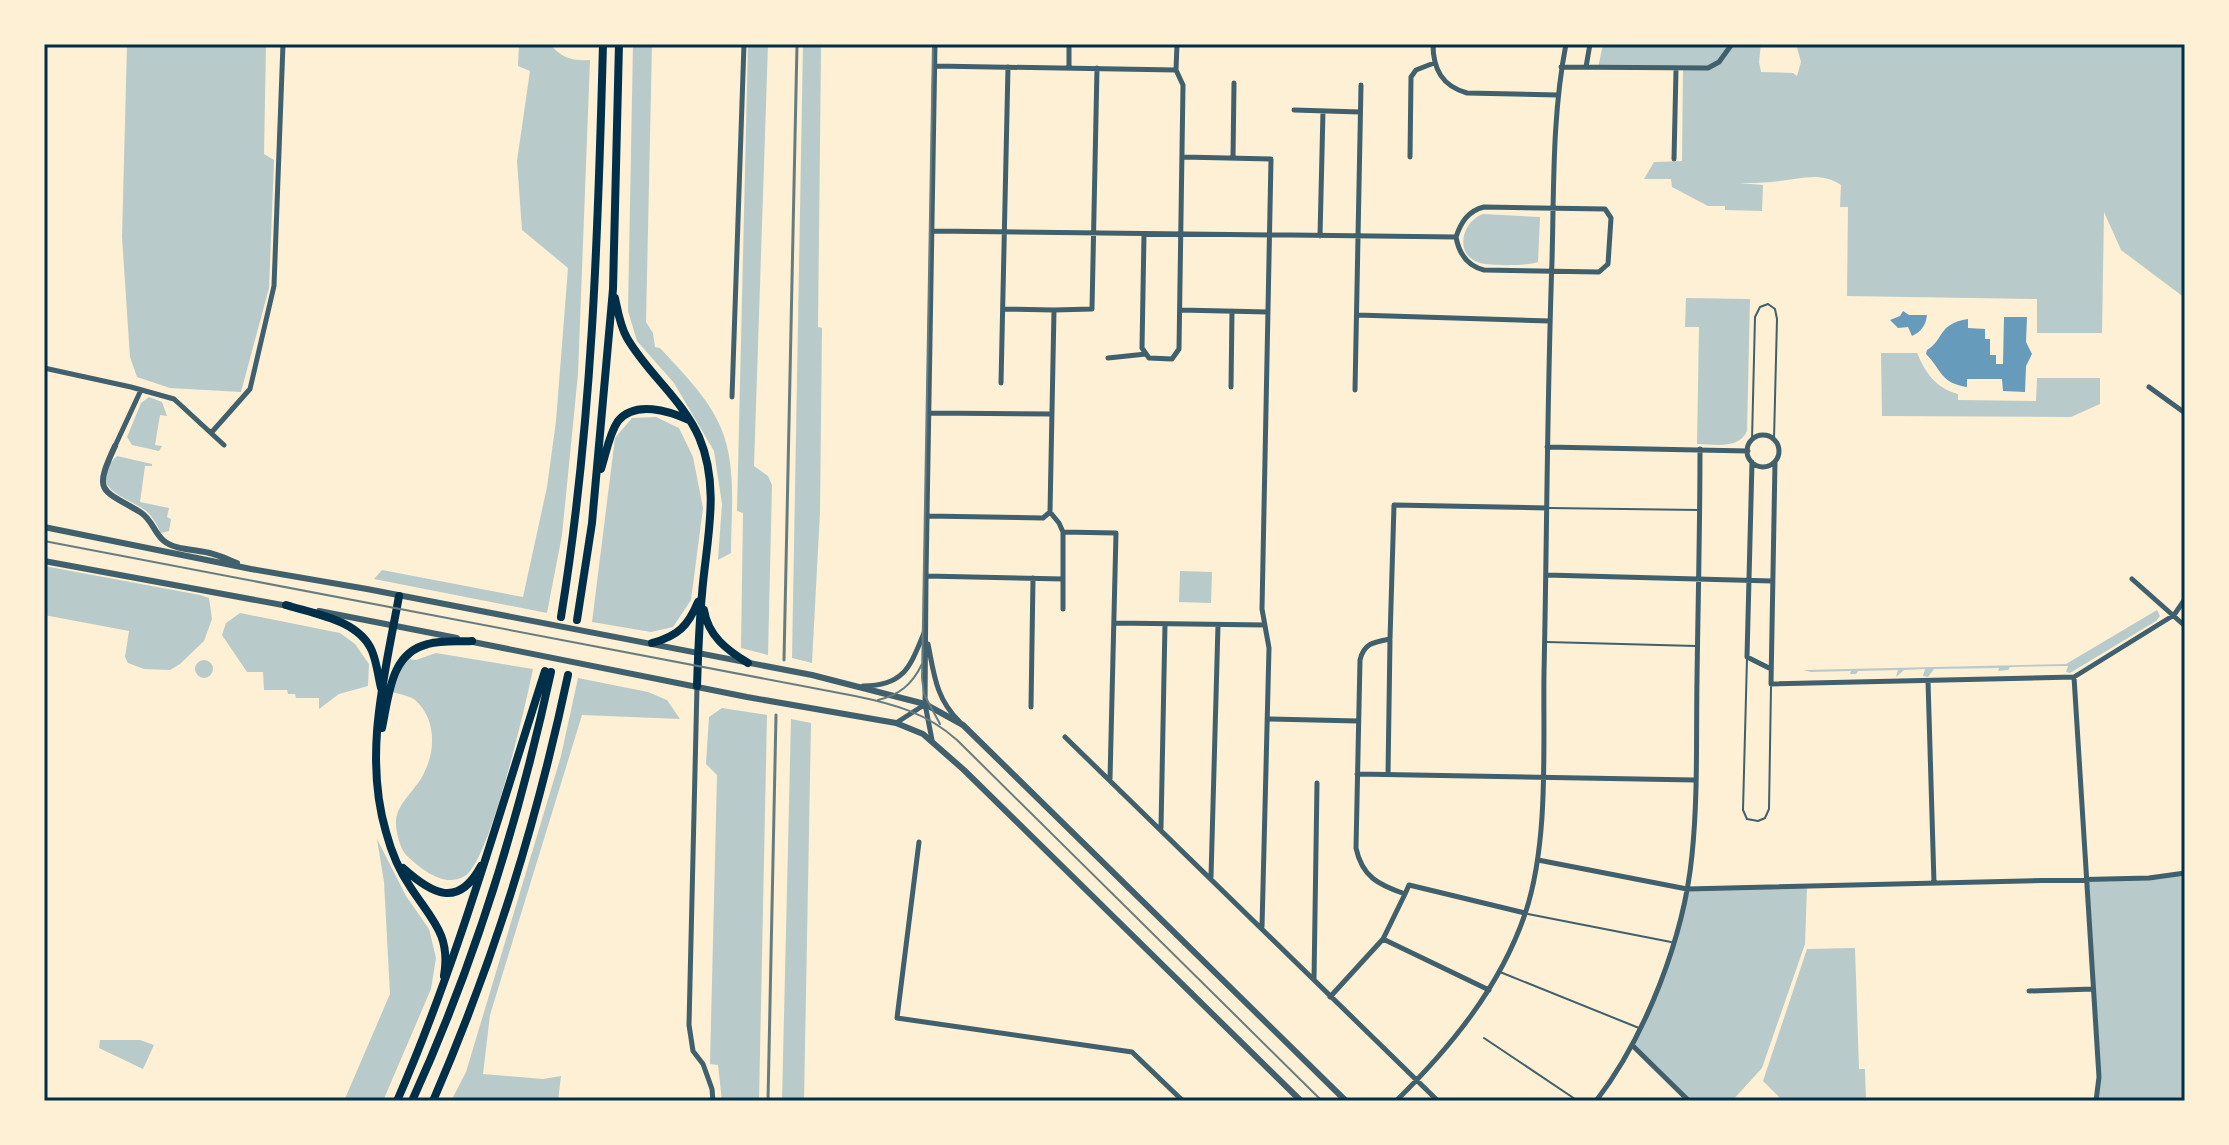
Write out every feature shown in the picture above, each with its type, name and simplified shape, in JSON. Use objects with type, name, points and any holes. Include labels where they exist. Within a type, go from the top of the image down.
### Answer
[{"type":"highway","points":[[561,617],[577,521],[587,417],[598,218],[603,44]]},
{"type":"highway","points":[[577,620],[596,485],[613,289],[619,44]]},
{"type":"highway","points":[[613,289],[620,320],[629,341],[671,392],[702,445],[711,494],[697,686]]},
{"type":"highway","points":[[596,485],[615,427],[625,415],[639,410],[660,410],[690,420]]},
{"type":"highway","points":[[652,643],[683,630],[702,594]]},
{"type":"highway","points":[[702,594],[704,616],[710,630],[727,649],[750,664]]},
{"type":"highway","points":[[399,596],[375,759],[381,812],[389,841],[399,865],[443,937],[446,958],[441,997]]},
{"type":"highway","points":[[286,605],[341,623],[360,633],[373,653],[386,691]]},
{"type":"highway","points":[[386,691],[396,667],[412,651],[430,643],[472,641]]},
{"type":"highway","points":[[397,1101],[441,997],[548,671],[532,758],[507,849],[477,942],[412,1101]]},
{"type":"highway","points":[[433,1101],[494,947],[525,853],[550,760],[568,675]]},
{"type":"highway","points":[[399,865],[430,890],[453,893],[472,881],[491,848]]},
{"type":"street","points":[[211,433],[250,389],[274,286],[283,44]]},
{"type":"street","points":[[732,397],[744,44]]},
{"type":"street","points":[[932,740],[925,704],[925,628],[935,44]]},
{"type":"street","points":[[1069,44],[1069,68]]},
{"type":"street","points":[[1144,234],[1142,348],[1149,358],[1172,359],[1179,349],[1182,235],[1183,85],[1176,70],[1177,44]]},
{"type":"street","points":[[1433,44],[1436,70],[1445,82],[1467,93],[1558,95]]},
{"type":"street","points":[[1396,1101],[1465,1026],[1489,990],[1525,913],[1538,860],[1543,777],[1553,207],[1558,95],[1566,45],[1558,44]]},
{"type":"street","points":[[1586,67],[1590,44]]},
{"type":"street","points":[[1561,67],[1708,68],[1719,62],[1732,44]]},
{"type":"street","points":[[1410,157],[1411,77],[1416,70],[1434,63]]},
{"type":"street","points":[[935,66],[1176,70]]},
{"type":"street","points":[[1001,383],[1008,67]]},
{"type":"street","points":[[1002,309],[1092,309],[1097,68]]},
{"type":"street","points":[[1674,159],[1676,70]]},
{"type":"street","points":[[1233,158],[1234,83]]},
{"type":"street","points":[[1355,390],[1361,85]]},
{"type":"street","points":[[1294,110],[1360,112]]},
{"type":"street","points":[[1320,236],[1323,111]]},
{"type":"street","points":[[1183,157],[1271,159],[1262,609],[1269,648],[1262,927]]},
{"type":"street","points":[[1553,207],[1607,210],[1611,218],[1607,267],[1599,272],[1480,269],[1467,261],[1459,248],[1456,237],[1465,218],[1478,208],[1553,207]]},
{"type":"street","points":[[934,231],[1456,237]]},
{"type":"street","points":[[1054,310],[1050,512],[1063,532],[1063,609]]},
{"type":"street","points":[[1180,310],[1268,312]]},
{"type":"street","points":[[1231,387],[1232,311]]},
{"type":"street","points":[[1357,315],[1550,321]]},
{"type":"street","points":[[1108,358],[1146,354]]},
{"type":"street","points":[[44,368],[174,399],[224,445]]},
{"type":"street","points":[[2149,387],[2185,413]]},
{"type":"street","points":[[141,390],[103,472],[103,486],[107,493],[143,514],[168,544],[214,554],[251,569]]},
{"type":"street","points":[[929,413],[1052,414]]},
{"type":"street","points":[[1771,669],[1747,657],[1752,462],[1748,451],[1752,440],[1763,435],[1774,439],[1779,450],[1775,462],[1771,684],[2074,677],[2174,615],[2185,599]]},
{"type":"street","points":[[1547,447],[1748,451]]},
{"type":"street","points":[[1596,1101],[1640,1028],[1673,942],[1687,889],[1692,856],[1695,780],[1700,449]]},
{"type":"street","points":[[1752,462],[1763,467],[1775,462]]},
{"type":"street","points":[[1388,775],[1394,505],[1547,508]]},
{"type":"street","points":[[927,516],[1043,518],[1050,512]]},
{"type":"street","points":[[44,527],[812,675],[925,704],[963,725]]},
{"type":"street","points":[[1063,532],[1116,533],[1110,780]]},
{"type":"street","points":[[44,561],[896,723],[923,734],[1301,1101]]},
{"type":"street","points":[[1546,575],[1772,581]]},
{"type":"street","points":[[926,576],[1063,579]]},
{"type":"street","points":[[1031,707],[1033,578]]},
{"type":"street","points":[[2132,579],[2185,626]]},
{"type":"street","points":[[1115,623],[1265,625]]},
{"type":"street","points":[[1161,829],[1165,624]]},
{"type":"street","points":[[1211,878],[1218,625]]},
{"type":"street","points":[[863,686],[879,686],[906,672],[925,628]]},
{"type":"street","points":[[925,628],[939,696],[948,710],[1346,1101]]},
{"type":"street","points":[[1390,639],[1370,642],[1362,651],[1356,848],[1359,863],[1367,876],[1405,894]]},
{"type":"street","points":[[2074,677],[2099,1077],[2096,1101]]},
{"type":"street","points":[[1928,681],[1934,883]]},
{"type":"street","points":[[697,686],[689,1025],[693,1051],[703,1064],[713,1101]]},
{"type":"street","points":[[896,723],[925,704]]},
{"type":"street","points":[[1267,719],[1358,721]]},
{"type":"street","points":[[1065,737],[1438,1101]]},
{"type":"street","points":[[1357,774],[1695,780]]},
{"type":"street","points":[[1314,981],[1317,783]]},
{"type":"street","points":[[919,842],[897,1018],[1132,1052],[1183,1101]]},
{"type":"street","points":[[1538,860],[1687,889],[2149,878],[2185,873]]},
{"type":"street","points":[[1330,997],[1383,939],[1409,885],[1525,913]]},
{"type":"street","points":[[1383,939],[1489,990]]},
{"type":"street","points":[[2029,991],[2093,989]]},
{"type":"street","points":[[1632,1045],[1689,1101]]},
{"type":"lane","points":[[1752,440],[1755,317],[1760,307],[1768,304],[1775,309],[1777,319],[1774,439]]},
{"type":"lane","points":[[1547,508],[1700,510]]},
{"type":"lane","points":[[1545,642],[1698,646]]},
{"type":"lane","points":[[1747,657],[1743,810],[1747,819],[1754,821],[1765,818],[1769,809],[1771,684]]},
{"type":"lane","points":[[1525,913],[1673,942]]},
{"type":"lane","points":[[1499,972],[1640,1028]]},
{"type":"lane","points":[[1484,1038],[1578,1101]]},
{"type":"shaded area","points":[[127,44],[266,45],[264,154],[274,160],[269,288],[241,392],[170,388],[137,377],[130,357],[122,237]]},
{"type":"shaded area","points":[[519,44],[550,44],[567,58],[590,60],[578,374],[562,535],[547,613],[374,579],[382,570],[523,597],[547,487],[556,421],[568,268],[522,230],[517,161],[530,71],[518,66]]},
{"type":"shaded area","points":[[633,44],[652,44],[646,322],[653,333],[655,347],[660,348],[702,395],[716,417],[726,443],[732,489],[731,553],[718,560],[722,504],[714,451],[674,383],[637,341],[628,311]]},
{"type":"shaded area","points":[[748,44],[768,44],[754,466],[768,476],[772,485],[768,655],[741,648],[743,513],[737,511]]},
{"type":"shaded area","points":[[803,44],[820,44],[821,49],[820,512],[812,663],[792,658]]},
{"type":"shaded area","points":[[1603,44],[1761,44],[1761,72],[1793,73],[1797,76],[1801,62],[1796,44],[2185,44],[2185,298],[2121,250],[2104,212],[2102,333],[2037,333],[2037,299],[1847,296],[1848,207],[1840,207],[1841,185],[1816,177],[1739,183],[1763,185],[1762,211],[1725,210],[1725,206],[1708,206],[1672,187],[1671,179],[1644,179],[1654,162],[1682,161],[1683,70],[1598,68]]},
{"type":"shaded area","points":[[1483,214],[1540,217],[1538,262],[1500,265],[1472,259],[1466,253],[1464,238],[1470,223]]},
{"type":"shaded area","points":[[1686,298],[1750,299],[1747,431],[1738,441],[1718,445],[1697,444],[1699,327],[1685,327]]},
{"type":"shaded area","points":[[1881,353],[1917,353],[1933,379],[1958,394],[1958,400],[2036,401],[2037,378],[2100,378],[2100,404],[2071,417],[1882,416]]},
{"type":"shaded area","points":[[149,397],[162,402],[167,416],[160,415],[155,445],[162,446],[159,451],[132,445],[127,437],[141,403]]},
{"type":"shaded area","points":[[656,417],[679,428],[693,457],[703,508],[691,600],[673,627],[651,632],[592,622],[615,438],[632,418]]},
{"type":"shaded area","points":[[117,456],[152,464],[145,466],[140,502],[169,508],[169,531],[161,533],[146,511],[120,496],[107,484],[105,476],[108,467]]},
{"type":"shaded area","points":[[44,566],[209,598],[212,619],[204,641],[170,670],[144,669],[128,663],[125,657],[129,631],[44,615]]},
{"type":"shaded area","points":[[1180,571],[1212,572],[1211,603],[1179,602]]},
{"type":"shaded area","points":[[2157,610],[2160,616],[2156,621],[2070,673],[2066,672],[2068,666],[2010,667],[1998,671],[1999,668],[1934,669],[1928,677],[1923,676],[1925,669],[1904,670],[1896,677],[1898,670],[1850,674],[1851,671],[1803,670],[2066,664]]},
{"type":"shaded area","points":[[240,613],[340,633],[355,644],[369,664],[368,686],[339,694],[319,709],[319,698],[296,698],[287,690],[264,690],[263,672],[247,672],[222,635],[226,623]]},
{"type":"shaded area","points":[[436,653],[533,669],[506,780],[485,842],[475,864],[465,876],[449,880],[433,875],[406,855],[396,824],[400,807],[428,764],[432,735],[422,707],[413,699],[392,692],[398,673],[408,659],[416,660]]},
{"type":"shaded area","points":[[200,660],[208,660],[213,669],[211,676],[200,678],[195,673],[195,665]]},
{"type":"shaded area","points":[[578,678],[648,692],[667,700],[680,719],[582,715],[490,1015],[483,1074],[543,1079],[561,1076],[558,1101],[451,1101],[466,1072],[561,756]]},
{"type":"shaded area","points":[[722,708],[767,715],[759,1101],[722,1101],[718,1065],[710,1064],[717,775],[706,764],[709,717]]},
{"type":"shaded area","points":[[791,719],[811,723],[804,1101],[782,1101]]},
{"type":"shaded area","points":[[377,839],[406,896],[429,929],[436,958],[431,989],[383,1101],[344,1101],[390,994],[384,882]]},
{"type":"shaded area","points":[[2185,873],[2185,1101],[2096,1101],[2099,1077],[2086,879],[2149,878]]},
{"type":"shaded area","points":[[1807,887],[1805,944],[1762,1068],[1732,1101],[1689,1101],[1632,1045],[1668,959],[1687,889]]},
{"type":"shaded area","points":[[1855,948],[1859,1069],[1865,1069],[1866,1101],[1783,1101],[1763,1081],[1807,949]]},
{"type":"shaded area","points":[[100,1040],[140,1040],[154,1045],[143,1069],[99,1048]]},
{"type":"water","points":[[1903,311],[1909,315],[1927,315],[1922,328],[1912,336],[1908,327],[1898,328],[1890,320],[1900,316]]},
{"type":"water","points":[[2004,317],[2027,317],[2026,342],[2032,354],[2026,366],[2025,392],[2003,391],[2002,379],[1967,379],[1967,387],[1958,385],[1946,379],[1926,354],[1946,328],[1968,319],[1968,328],[1985,329],[1985,339],[1990,339],[1990,355],[1996,355],[1996,364],[2003,364]]},
{"type":"tram line","points":[[933,44],[922,678],[924,694],[940,724]]},
{"type":"tram line","points":[[44,541],[855,696],[897,706],[922,716],[957,740],[1322,1101]]},
{"type":"tram line","points":[[878,700],[904,688],[922,664]]},
{"type":"railway","points":[[784,660],[797,44]]},
{"type":"railway","points":[[768,1101],[776,715]]}]
